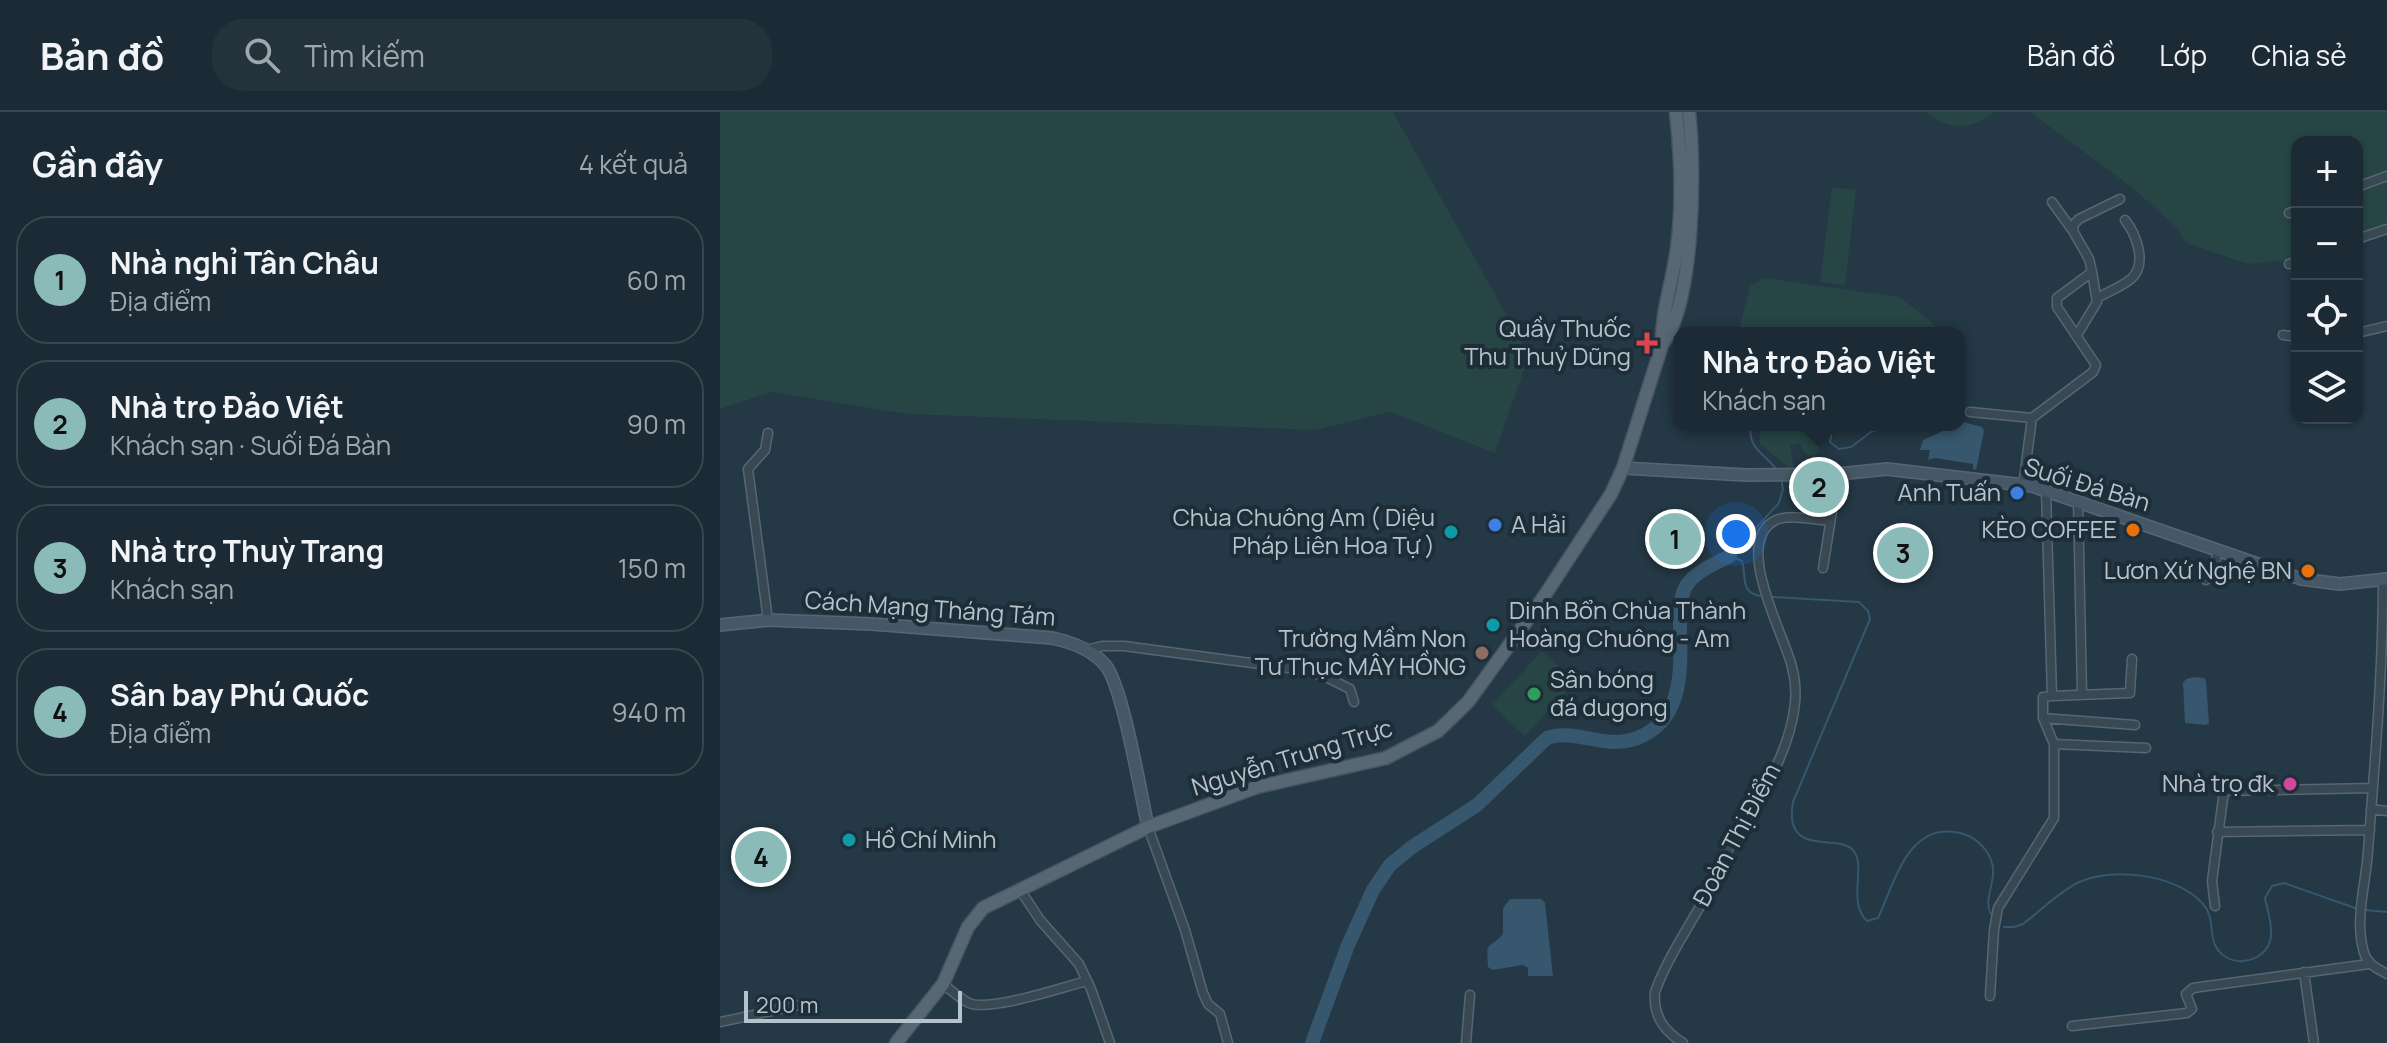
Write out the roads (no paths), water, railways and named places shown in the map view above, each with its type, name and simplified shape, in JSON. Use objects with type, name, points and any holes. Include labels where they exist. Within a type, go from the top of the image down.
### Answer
[{"type":"main road","name":"Nguyễn Trung Trực","points":[[1662,345],[1661,328],[1678,246],[1681,205],[1676,112]]},
{"type":"main road","name":"Nguyễn Trung Trực","points":[[896,1043],[943,984],[975,915],[983,908],[1148,827],[1257,787],[1386,758],[1438,731],[1468,702],[1600,513],[1623,468],[1662,345],[1673,324],[1687,257],[1693,181],[1689,112]]},
{"type":"street","points":[[2363,185],[2387,176]]},
{"type":"street","points":[[2073,231],[2079,219],[2120,199]]},
{"type":"street","points":[[2052,202],[2089,259],[2097,298]]},
{"type":"street","points":[[2077,335],[2097,298],[2131,278],[2139,266],[2136,238],[2125,220]]},
{"type":"street","points":[[2363,237],[2387,229]]},
{"type":"street","points":[[1970,412],[2032,418],[2095,369],[2096,361],[2057,307],[2057,298],[2092,272]]},
{"type":"street","points":[[2363,332],[2387,326]]},
{"type":"street","points":[[2283,335],[2291,336]]},
{"type":"street","points":[[2023,486],[2032,418]]},
{"type":"street","points":[[768,433],[765,450],[748,469],[768,620]]},
{"type":"street","name":"Suối Đá Bàn","points":[[1623,468],[1746,475],[1838,474],[1887,469],[2023,486],[2078,500],[2301,579],[2340,584],[2385,579]]},
{"type":"street","points":[[1823,568],[1838,474]]},
{"type":"street","points":[[2046,491],[2052,696]]},
{"type":"street","points":[[2078,500],[2082,694]]},
{"type":"street","name":"Đoàn Thị Điểm","points":[[1683,1043],[1660,1024],[1655,992],[1725,854],[1768,782],[1788,735],[1794,708],[1792,666],[1771,612],[1759,561],[1762,535],[1768,526],[1783,518],[1830,521]]},
{"type":"street","points":[[2206,580],[2218,550]]},
{"type":"street","points":[[2369,964],[2362,944],[2361,909],[2383,714],[2385,579]]},
{"type":"street","name":"Cách Mạng Tháng Tám","points":[[720,625],[768,620],[872,624],[1040,637],[1065,641],[1085,650],[1106,666],[1117,690],[1148,827]]},
{"type":"street","points":[[1085,650],[1124,646],[1296,669],[1340,683],[1350,689],[1354,702]]},
{"type":"street","points":[[1990,996],[1998,908],[2054,818],[2054,744],[2043,718],[2043,697],[2130,693],[2132,659]]},
{"type":"street","points":[[2043,718],[2135,725]]},
{"type":"street","points":[[2054,744],[2146,748]]},
{"type":"street","points":[[2215,906],[2212,881],[2224,791],[2373,788]]},
{"type":"street","points":[[2371,809],[2387,811]]},
{"type":"street","points":[[1148,827],[1185,930],[1203,993],[1208,1004],[1220,1014],[1228,1043]]},
{"type":"street","points":[[2217,832],[2370,830]]},
{"type":"street","points":[[1019,888],[1040,920],[1079,964],[1110,1043]]},
{"type":"street","points":[[2072,1026],[2181,1015],[2192,1009],[2186,994],[2193,988],[2369,964],[2387,974]]},
{"type":"street","points":[[2304,972],[2314,1043]]},
{"type":"street","points":[[943,984],[969,1003],[980,1005],[999,1004],[1087,981]]},
{"type":"street","points":[[1466,1043],[1470,995]]},
{"type":"street","points":[[720,1022],[804,1004]]},
{"type":"water","points":[[1965,423],[1982,427],[1984,431],[1976,470],[1973,464],[1935,458],[1928,460],[1930,450],[1920,450],[1923,440],[1943,431],[1965,431]]},
{"type":"water","points":[[2194,677],[2206,681],[2209,723],[2206,725],[2185,723],[2183,683]]},
{"type":"water","points":[[1510,899],[1541,899],[1545,903],[1553,976],[1528,976],[1528,968],[1523,965],[1493,970],[1488,967],[1488,948],[1503,934],[1503,908]]},
{"type":"waterway","points":[[1750,431],[1754,445],[1776,469]]},
{"type":"waterway","points":[[1832,431],[1830,442],[1839,449],[1851,447],[1874,431]]},
{"type":"waterway","points":[[1760,596],[1746,587],[1742,561],[1730,556],[1779,503],[1783,489],[1781,478]]},
{"type":"waterway","points":[[1312,1043],[1348,945],[1373,890],[1390,865],[1477,805],[1547,738],[1559,735],[1618,742],[1644,735],[1657,726],[1666,716],[1677,689],[1680,609],[1685,588],[1699,573],[1730,556]]},
{"type":"waterway","points":[[1772,597],[1859,602],[1868,611],[1870,619],[1793,802],[1792,819],[1796,830],[1803,837],[1852,849],[1858,864],[1858,903],[1867,921],[1878,918],[1898,872],[1916,845],[1928,836],[1942,832],[1965,834],[1979,843],[1991,860],[1993,874],[1988,901],[1991,914]]},
{"type":"waterway","points":[[2004,927],[2023,924],[2077,883],[2125,874],[2161,880],[2192,894],[2207,910],[2219,952],[2233,960],[2255,958],[2270,942],[2271,925],[2265,898],[2272,886],[2284,883],[2358,909]]},
{"type":"waterway","points":[[2364,910],[2387,912]]},
{"type":"place","name":"Quầy Thuốc Thu Thuỷ Dũng","points":[[1647,343]]},
{"type":"place","name":"Nhà trọ Đảo Việt","points":[[1819,487]]},
{"type":"place","name":"Anh Tuấn","points":[[2017,493]]},
{"type":"place","name":"A Hải","points":[[1495,525]]},
{"type":"place","name":"KÈO COFFEE","points":[[2133,530]]},
{"type":"place","name":"Chùa Chuông Am ( Diệu Pháp Liên Hoa Tự )","points":[[1451,532]]},
{"type":"place","name":"Nhà nghỉ Tân Châu","points":[[1675,539]]},
{"type":"place","name":"Nhà trọ Thuỳ Trang","points":[[1903,553]]},
{"type":"place","name":"Lươn Xứ Nghệ BN","points":[[2308,571]]},
{"type":"place","name":"Dinh Bổn Chùa Thành Hoàng Chuông - Am","points":[[1493,625]]},
{"type":"place","name":"Trường Mầm Non Tư Thục MÂY HỒNG","points":[[1482,653]]},
{"type":"place","name":"Sân bóng đá dugong","points":[[1534,694]]},
{"type":"place","name":"Nhà trọ đk","points":[[2290,784]]},
{"type":"place","name":"Hồ Chí Minh","points":[[849,840]]},
{"type":"place","name":"Sân bay Phú Quốc","points":[[761,857]]}]
